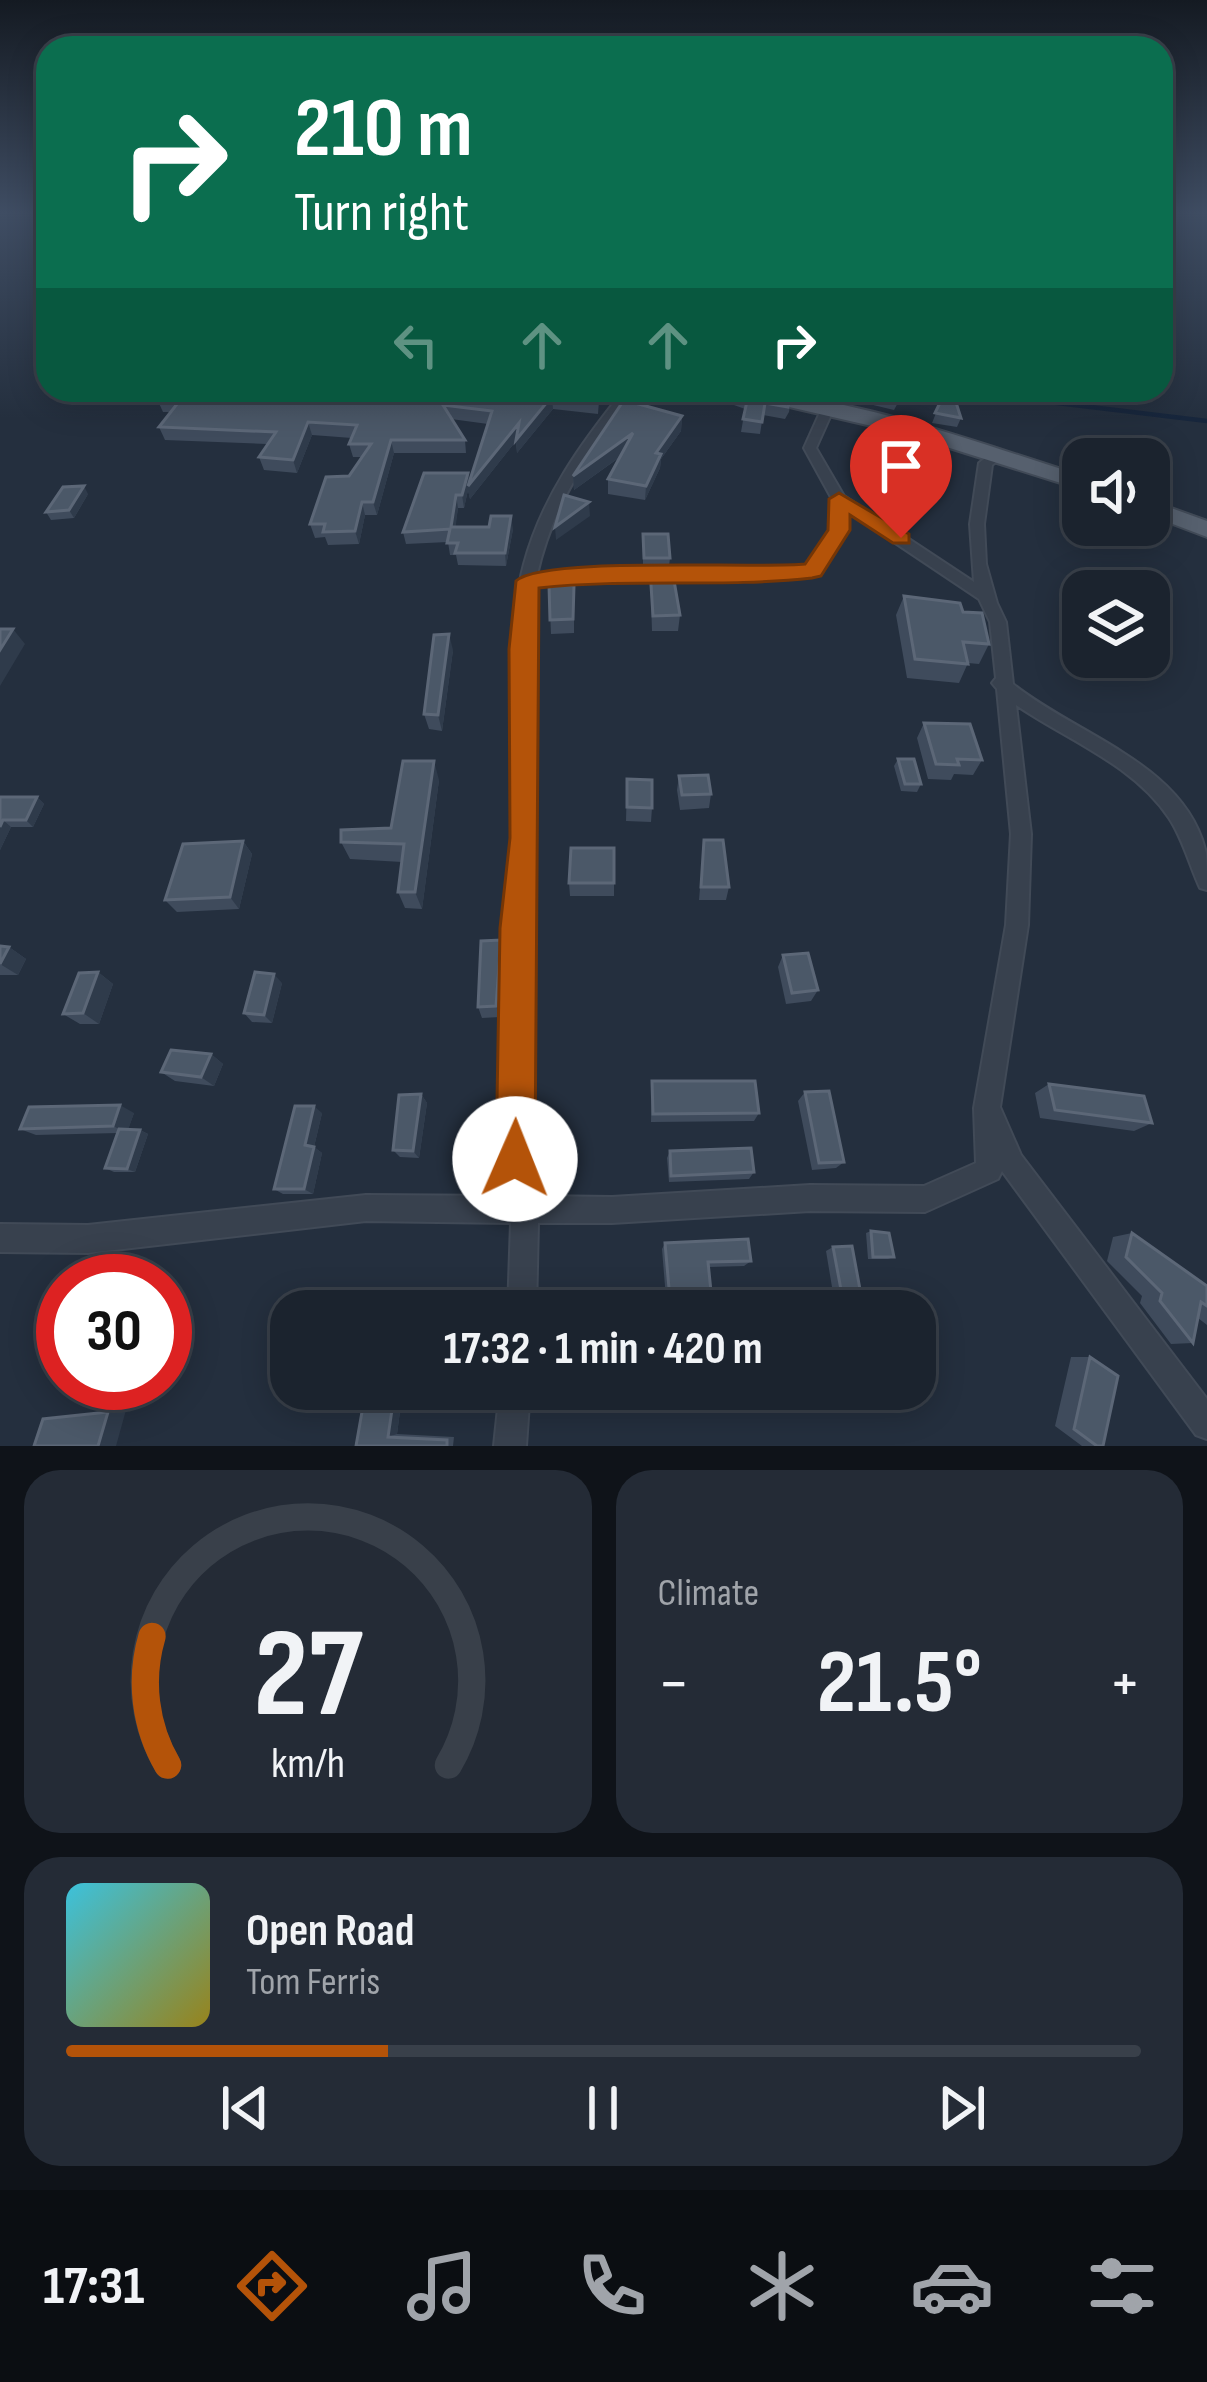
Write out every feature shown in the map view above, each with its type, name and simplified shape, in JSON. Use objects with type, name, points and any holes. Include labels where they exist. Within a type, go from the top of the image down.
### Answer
[{"type":"main road","points":[[794,402],[1062,476]]},
{"type":"main road","points":[[1170,515],[1207,529]]},
{"type":"street","points":[[522,1290],[524,1208],[515,1159],[515,994],[525,838],[522,649],[527,581],[551,499],[621,402]]},
{"type":"street","points":[[0,1238],[88,1239],[366,1208],[612,1210],[810,1198],[925,1199],[989,1171],[987,1108],[1017,925],[1021,834],[998,622],[981,594],[839,499],[810,448],[828,408]]},
{"type":"street","points":[[981,594],[976,548],[981,489],[986,463],[998,455]]},
{"type":"street","points":[[527,581],[634,572],[758,577],[812,571],[839,530],[839,499]]},
{"type":"street","points":[[1001,682],[1026,707],[1093,745],[1169,801],[1207,881]]},
{"type":"street","points":[[987,1108],[1012,1164],[1207,1424]]},
{"type":"street","points":[[510,1446],[513,1410]]},
{"type":"building","points":[[179,402],[547,402],[516,440],[519,423],[468,486],[492,411],[443,405],[465,440],[391,440],[373,502],[362,502],[355,531],[323,532],[325,524],[310,524],[326,477],[349,476],[371,444],[349,444],[357,425],[308,422],[293,460],[259,457],[276,432],[159,427]]},
{"type":"building","points":[[623,402],[682,416],[656,453],[661,454],[646,486],[608,479],[633,433],[573,476]]},
{"type":"building","points":[[747,402],[790,402],[788,407],[765,403],[762,422],[743,419]]},
{"type":"building","points":[[940,402],[956,402],[961,418],[935,413]]},
{"type":"building","points":[[424,473],[468,473],[462,495],[456,495],[451,527],[489,527],[491,516],[511,516],[505,553],[455,553],[458,543],[447,543],[450,529],[403,532]]},
{"type":"building","points":[[84,486],[69,510],[46,512],[63,487]]},
{"type":"building","points":[[564,495],[589,502],[555,527]]},
{"type":"building","points":[[643,534],[668,534],[670,558],[644,558]]},
{"type":"building","points":[[650,569],[672,569],[680,615],[653,616]]},
{"type":"building","points":[[549,585],[574,585],[573,619],[550,620]]},
{"type":"building","points":[[904,596],[960,603],[963,612],[982,613],[989,644],[963,642],[968,664],[915,659]]},
{"type":"building","points":[[0,629],[13,629],[0,650]]},
{"type":"building","points":[[449,634],[438,715],[424,714],[434,635]]},
{"type":"building","points":[[924,723],[970,724],[982,760],[936,764]]},
{"type":"building","points":[[898,759],[914,759],[921,784],[905,784]]},
{"type":"building","points":[[403,761],[434,761],[415,892],[398,892],[404,844],[341,842],[341,830],[391,828]]},
{"type":"building","points":[[708,775],[711,794],[682,795],[679,776]]},
{"type":"building","points":[[627,779],[652,780],[652,808],[627,807]]},
{"type":"building","points":[[0,797],[37,797],[26,820],[3,820],[0,827]]},
{"type":"building","points":[[704,840],[723,840],[729,887],[701,887]]},
{"type":"building","points":[[243,841],[230,897],[165,900],[183,844]]},
{"type":"building","points":[[571,848],[614,848],[614,883],[569,883]]},
{"type":"building","points":[[501,940],[496,1006],[478,1007],[481,941]]},
{"type":"building","points":[[808,953],[818,990],[792,993],[783,955]]},
{"type":"building","points":[[98,972],[83,1013],[63,1014],[79,973]]},
{"type":"building","points":[[255,972],[274,974],[264,1015],[244,1013]]},
{"type":"building","points":[[171,1050],[211,1054],[201,1077],[161,1072]]},
{"type":"building","points":[[652,1081],[755,1081],[759,1113],[653,1114]]},
{"type":"building","points":[[1049,1084],[1144,1096],[1152,1123],[1055,1110]]},
{"type":"building","points":[[829,1091],[844,1162],[819,1163],[805,1092]]},
{"type":"building","points":[[421,1094],[413,1151],[393,1150],[399,1095]]},
{"type":"building","points":[[120,1105],[113,1126],[20,1129],[29,1107]]},
{"type":"building","points":[[295,1106],[314,1106],[305,1145],[314,1147],[304,1189],[274,1189]]},
{"type":"building","points":[[119,1129],[140,1130],[127,1169],[105,1168]]},
{"type":"building","points":[[751,1148],[754,1172],[671,1176],[670,1151]]},
{"type":"building","points":[[871,1231],[889,1233],[894,1257],[873,1257]]},
{"type":"building","points":[[1132,1233],[1207,1286],[1207,1306],[1201,1302],[1193,1343],[1160,1301],[1162,1293],[1126,1257]]},
{"type":"building","points":[[748,1239],[751,1261],[708,1262],[711,1290],[669,1290],[665,1243]]},
{"type":"building","points":[[852,1246],[860,1290],[841,1290],[833,1247]]},
{"type":"building","points":[[1090,1357],[1118,1376],[1103,1446],[1074,1429]]},
{"type":"building","points":[[362,1410],[392,1410],[388,1437],[447,1440],[447,1446],[356,1446]]},
{"type":"building","points":[[108,1412],[98,1446],[34,1446],[43,1419]]},
{"type":"waterway","points":[[1049,402],[1207,421]]},
{"type":"route","points":[[515,1159],[516,928],[526,772],[522,621],[527,581],[600,573],[758,577],[812,571],[839,530],[839,499],[901,538]]}]
